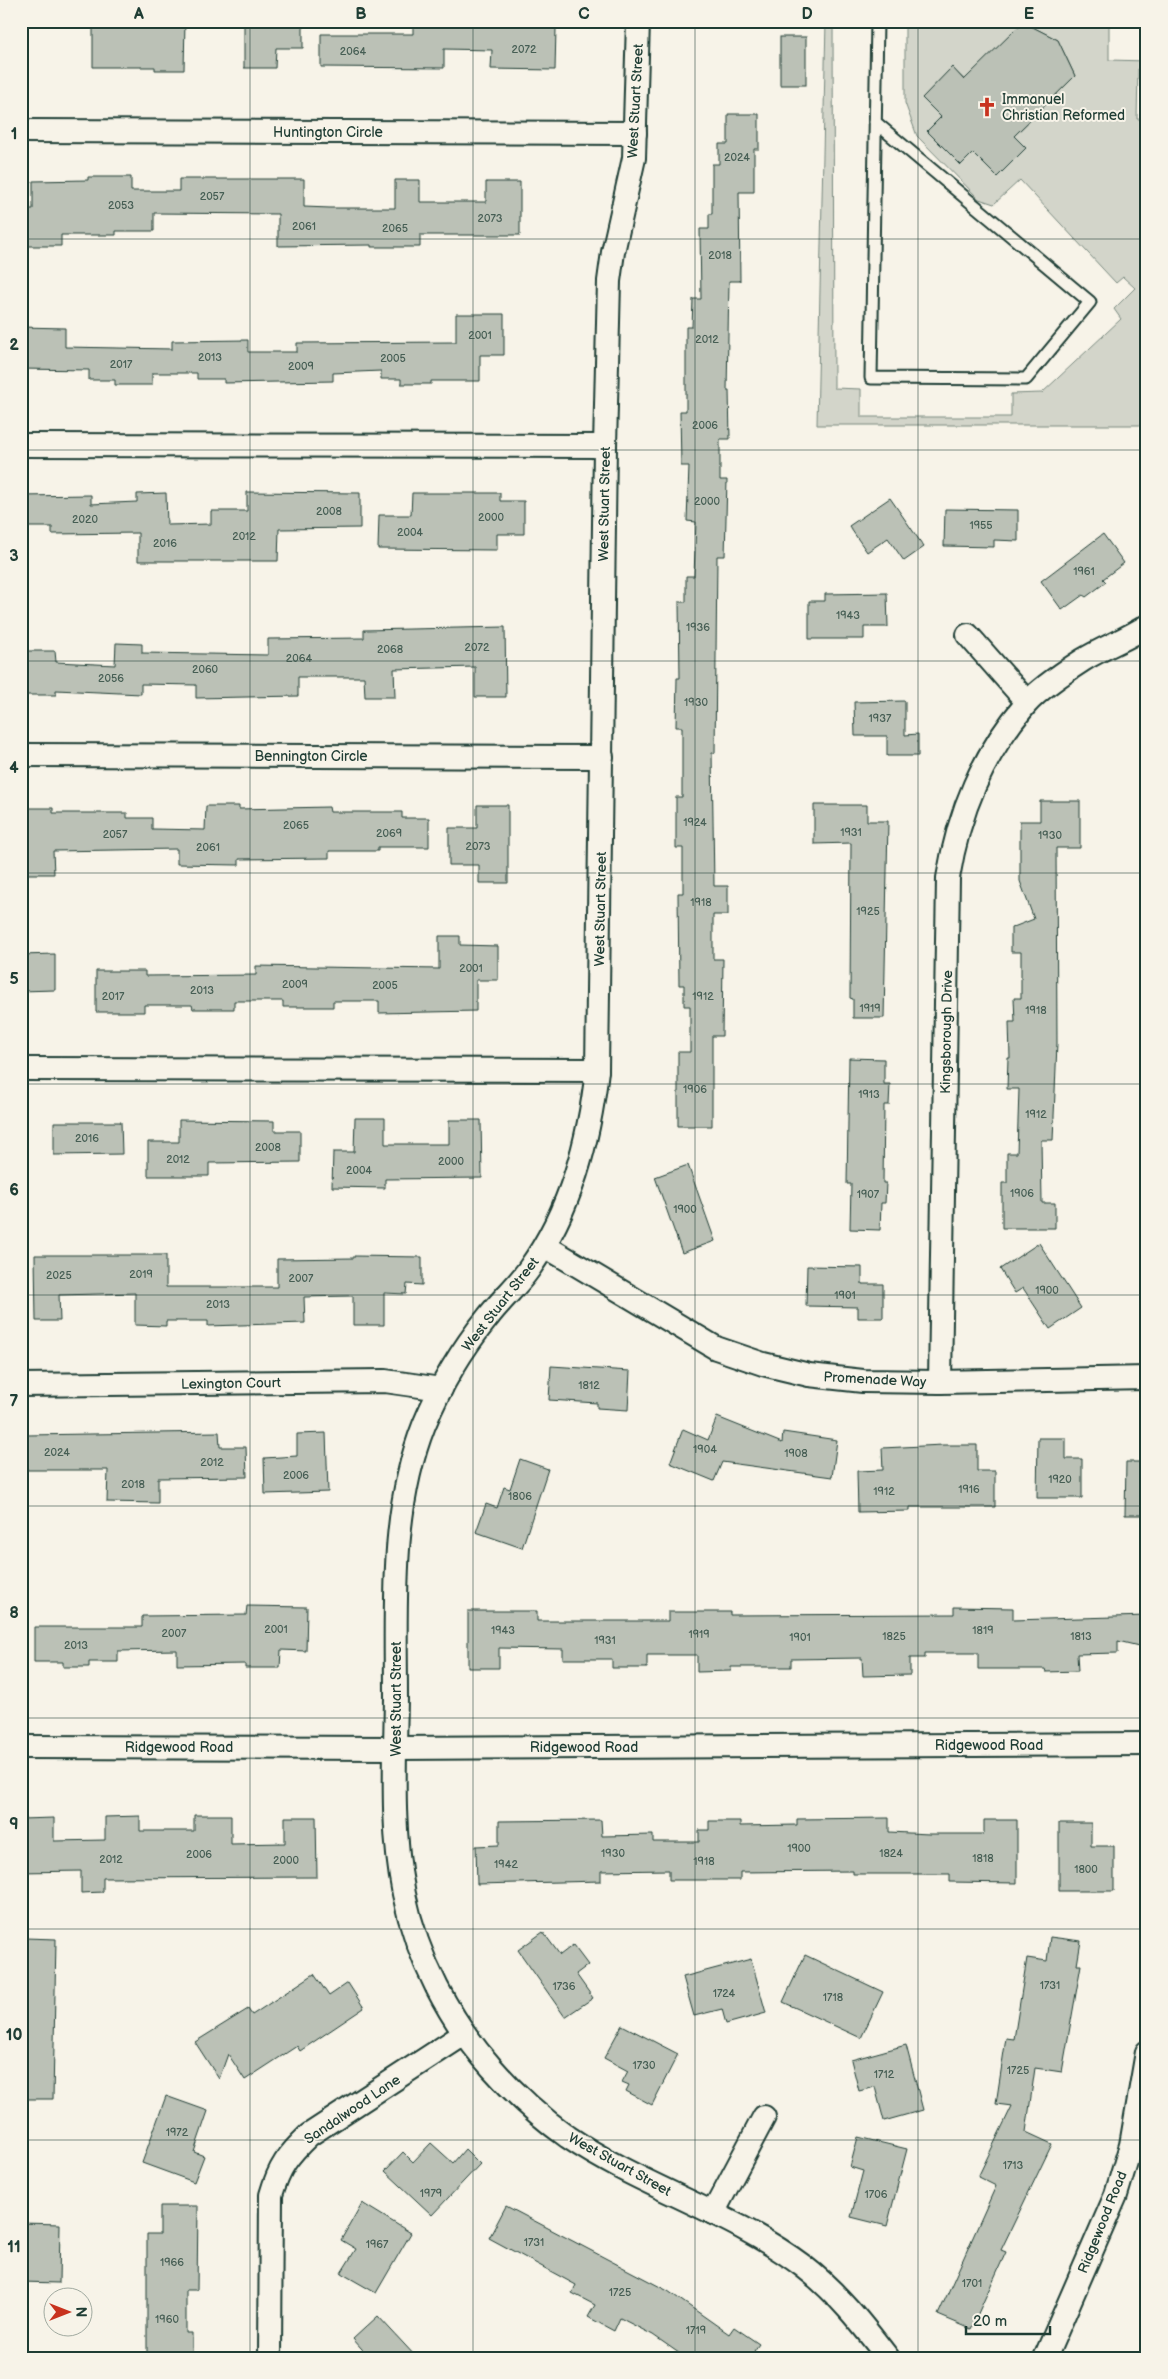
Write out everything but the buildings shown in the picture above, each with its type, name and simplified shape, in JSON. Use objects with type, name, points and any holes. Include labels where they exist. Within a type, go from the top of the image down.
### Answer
[{"type":"street","name":"West Stuart Street","points":[[638,21],[634,158],[613,252],[610,281],[605,446],[598,1070],[584,1152],[564,1208],[545,1246],[527,1272],[487,1317],[440,1389],[424,1426],[411,1466],[403,1506],[397,1593],[395,1748],[398,1851],[404,1897],[419,1946],[438,1989],[464,2034],[526,2105],[568,2137],[609,2161],[764,2240],[802,2265],[834,2292],[888,2358]]},
{"type":"street","name":"Huntington Circle","points":[[21,131],[635,133]]},
{"type":"street","points":[[21,444],[605,446]]},
{"type":"street","name":"Kingsborough Drive","points":[[940,1382],[948,878],[955,838],[967,798],[988,758],[1027,702],[1083,660],[1147,626]]},
{"type":"street","points":[[968,635],[1027,702]]},
{"type":"street","name":"Bennington Circle","points":[[21,755],[602,757]]},
{"type":"street","points":[[21,1069],[598,1070]]},
{"type":"street","name":"Promenade Way","points":[[545,1246],[716,1348],[763,1364],[810,1375],[863,1381],[940,1382],[1147,1378]]},
{"type":"street","name":"Lexington Court","points":[[21,1385],[384,1381],[440,1389]]},
{"type":"street","name":"Ridgewood Road","points":[[21,1747],[395,1748],[1147,1744]]},
{"type":"street","name":"Sandalwood Lane","points":[[270,2358],[271,2195],[278,2172],[291,2152],[309,2135],[464,2034]]},
{"type":"street","name":"Ridgewood Road","points":[[1045,2358],[1116,2195],[1131,2145],[1147,2052]]},
{"type":"street","points":[[713,2213],[764,2117]]},
{"type":"lane","points":[[875,122],[1090,302],[1026,379],[870,378],[875,122],[877,21]]},
{"type":"shaded area","points":[[826,21],[833,21],[834,388],[861,389],[861,417],[1011,417],[1011,394],[1042,393],[1121,319],[1114,309],[1135,288],[1123,277],[1116,283],[1020,180],[994,204],[979,199],[917,136],[905,103],[905,21],[1109,21],[1109,60],[1147,61],[1147,69],[1138,69],[1137,119],[1147,119],[1147,425],[817,425]],"holes":[[[1023,22],[1058,40],[1075,76],[1014,136],[1026,148],[997,177],[973,153],[961,165],[941,117],[922,98],[952,68],[965,80]]]},
{"type":"place","name":"Immanuel Christian Reformed","points":[[987,107]]}]
